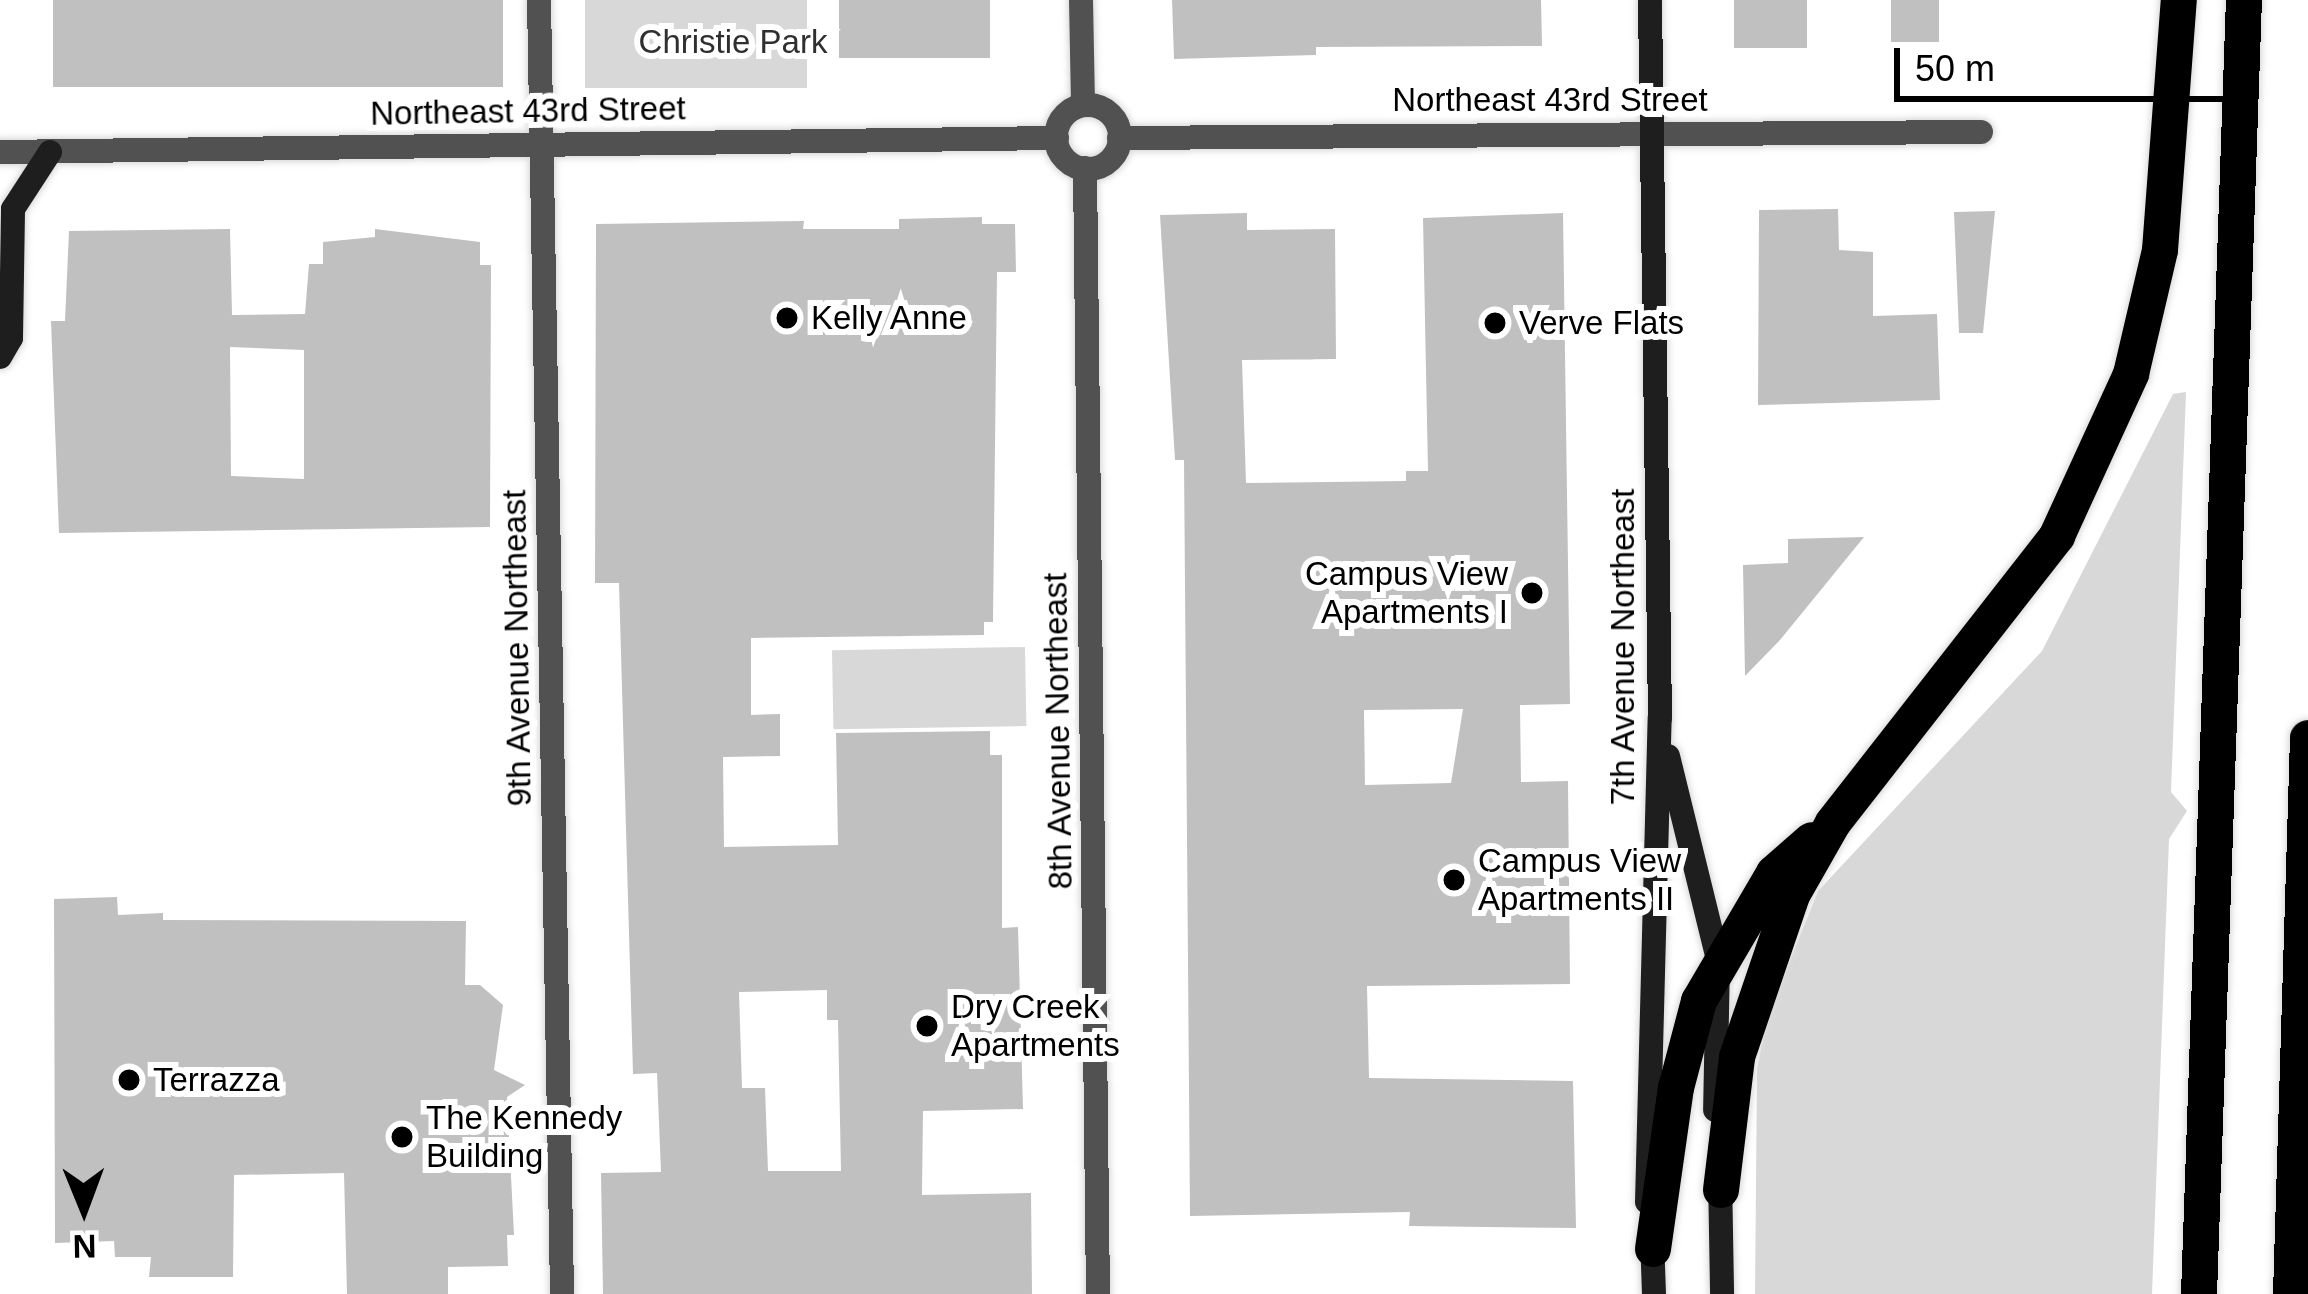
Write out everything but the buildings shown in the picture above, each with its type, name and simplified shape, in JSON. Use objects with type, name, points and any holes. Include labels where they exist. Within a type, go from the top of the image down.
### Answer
[{"type":"highway","points":[[1653,1249],[1685,1043],[1718,960],[1774,873],[1833,823],[2029,577],[2106,436],[2160,250],[2179,0]]},
{"type":"highway","points":[[2199,1294],[2244,0]]},
{"type":"highway","points":[[2291,1294],[2308,738]]},
{"type":"highway","points":[[1720,1190],[1754,990],[1833,823]]},
{"type":"main road","name":"7th Avenue Northeast","points":[[1650,0],[1660,718],[1646,1046],[1654,1294]]},
{"type":"main road","points":[[0,357],[10,338],[13,209],[50,152]]},
{"type":"main road","points":[[1660,718],[1718,960],[1722,1294]]},
{"type":"street","name":"9th Avenue Northeast","points":[[539,0],[562,1294]]},
{"type":"street","points":[[1081,0],[1083,106]]},
{"type":"street","points":[[1083,106],[1110,115],[1119,138],[1109,160],[1085,168],[1061,155],[1057,138],[1065,115],[1083,106]]},
{"type":"street","name":"Northeast 43rd Street","points":[[1119,138],[1981,131]]},
{"type":"street","name":"Northeast 43rd Street","points":[[0,152],[1057,138]]},
{"type":"street","name":"8th Avenue Northeast","points":[[1085,168],[1098,1294]]},
{"type":"green space","name":"Christie Park","points":[[585,0],[807,0],[807,88],[585,88]]},
{"type":"green space","points":[[2186,392],[2171,792],[2187,811],[2169,839],[2152,1294],[1755,1294],[1757,1069],[1767,1018],[1818,891],[2042,651],[2173,394]]},
{"type":"green space","points":[[1025,647],[1026,726],[833,729],[832,650]]},
{"type":"place","name":"Kelly Anne","points":[[787,318]]},
{"type":"place","name":"Verve Flats","points":[[1495,323]]},
{"type":"place","name":"Campus View Apartments I","points":[[1532,593]]},
{"type":"place","name":"Campus View Apartments II","points":[[1454,880]]},
{"type":"place","name":"Dry Creek Apartments","points":[[927,1026]]},
{"type":"place","name":"Terrazza","points":[[129,1080]]},
{"type":"place","name":"The Kennedy Building","points":[[402,1137]]}]
